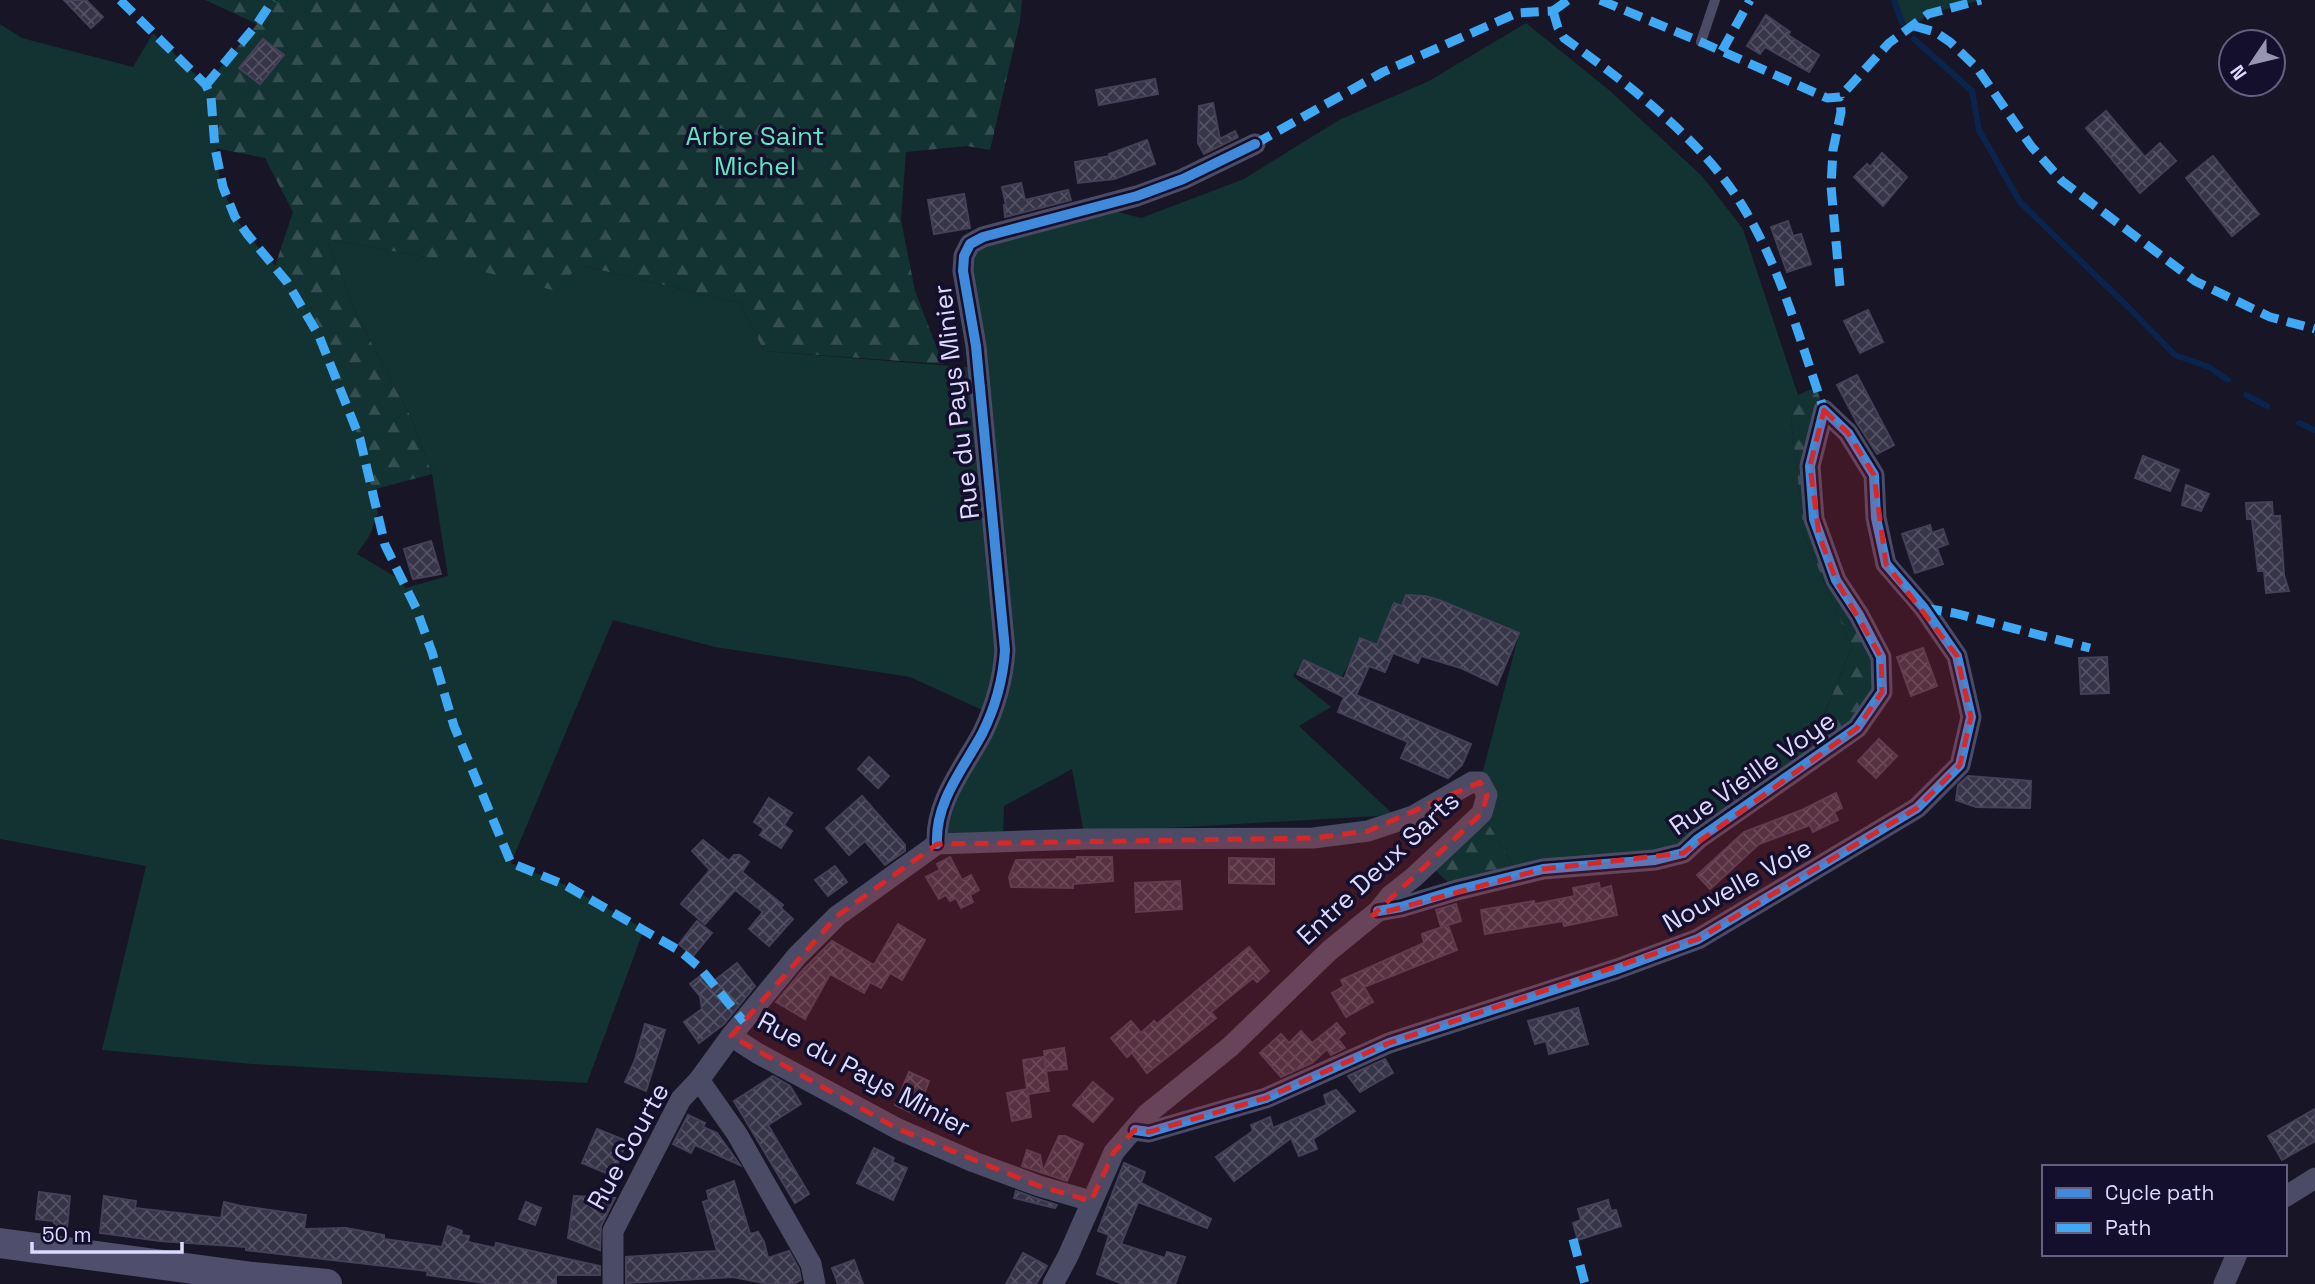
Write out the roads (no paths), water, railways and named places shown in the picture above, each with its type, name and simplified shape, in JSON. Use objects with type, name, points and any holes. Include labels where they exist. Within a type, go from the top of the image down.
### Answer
[{"type":"street","name":"Rue du Pays Minier","points":[[699,1080],[731,1035],[797,956],[837,916],[937,844],[936,829],[944,800],[993,710],[1003,677],[1005,650],[976,346],[963,271],[964,256],[970,244],[983,237],[1137,196],[1255,144]]},
{"type":"street","name":"Rue Vieille Voye","points":[[1378,911],[1543,869],[1655,860],[1683,853],[1698,839],[1857,728],[1882,692],[1881,657],[1859,615],[1836,580],[1814,519],[1810,466],[1824,410]]},
{"type":"street","name":"Nouvelle Voie","points":[[1135,1130],[1149,1132],[1266,1098],[1389,1043],[1617,969],[1698,939],[1917,808],[1960,765],[1971,717],[1957,656],[1924,608],[1886,564],[1875,518],[1874,475],[1848,433],[1824,410]]},
{"type":"street","name":"Entre Deux Sarts","points":[[937,844],[1086,839],[1313,838],[1368,831],[1413,816],[1472,782],[1480,782],[1487,795],[1482,813],[1414,877],[1390,895],[1378,911],[1329,951],[1231,1046],[1146,1115],[1114,1152],[1053,1284]]},
{"type":"street","name":"Rue du Pays Minier","points":[[731,1035],[757,1054],[898,1129],[1026,1182],[1091,1201]]},
{"type":"street","name":"Rue Courte","points":[[614,1284],[613,1231],[681,1099],[699,1080]]},
{"type":"street","points":[[699,1080],[737,1134],[811,1264],[815,1284]]},
{"type":"street","points":[[2287,1196],[2315,1178]]},
{"type":"street","points":[[0,1243],[327,1284]]},
{"type":"street","points":[[2224,1284],[2236,1256]]},
{"type":"lane","points":[[1701,42],[1715,0]]},
{"type":"waterway","points":[[1894,0],[1902,23]]},
{"type":"waterway","points":[[1914,39],[1972,91],[1979,130],[2020,202],[2175,355],[2209,367],[2228,380]]},
{"type":"waterway","points":[[2246,395],[2267,406]]},
{"type":"waterway","points":[[2299,423],[2315,430]]},
{"type":"park label","name":"Arbre Saint Michel","points":[[755,151]]}]
